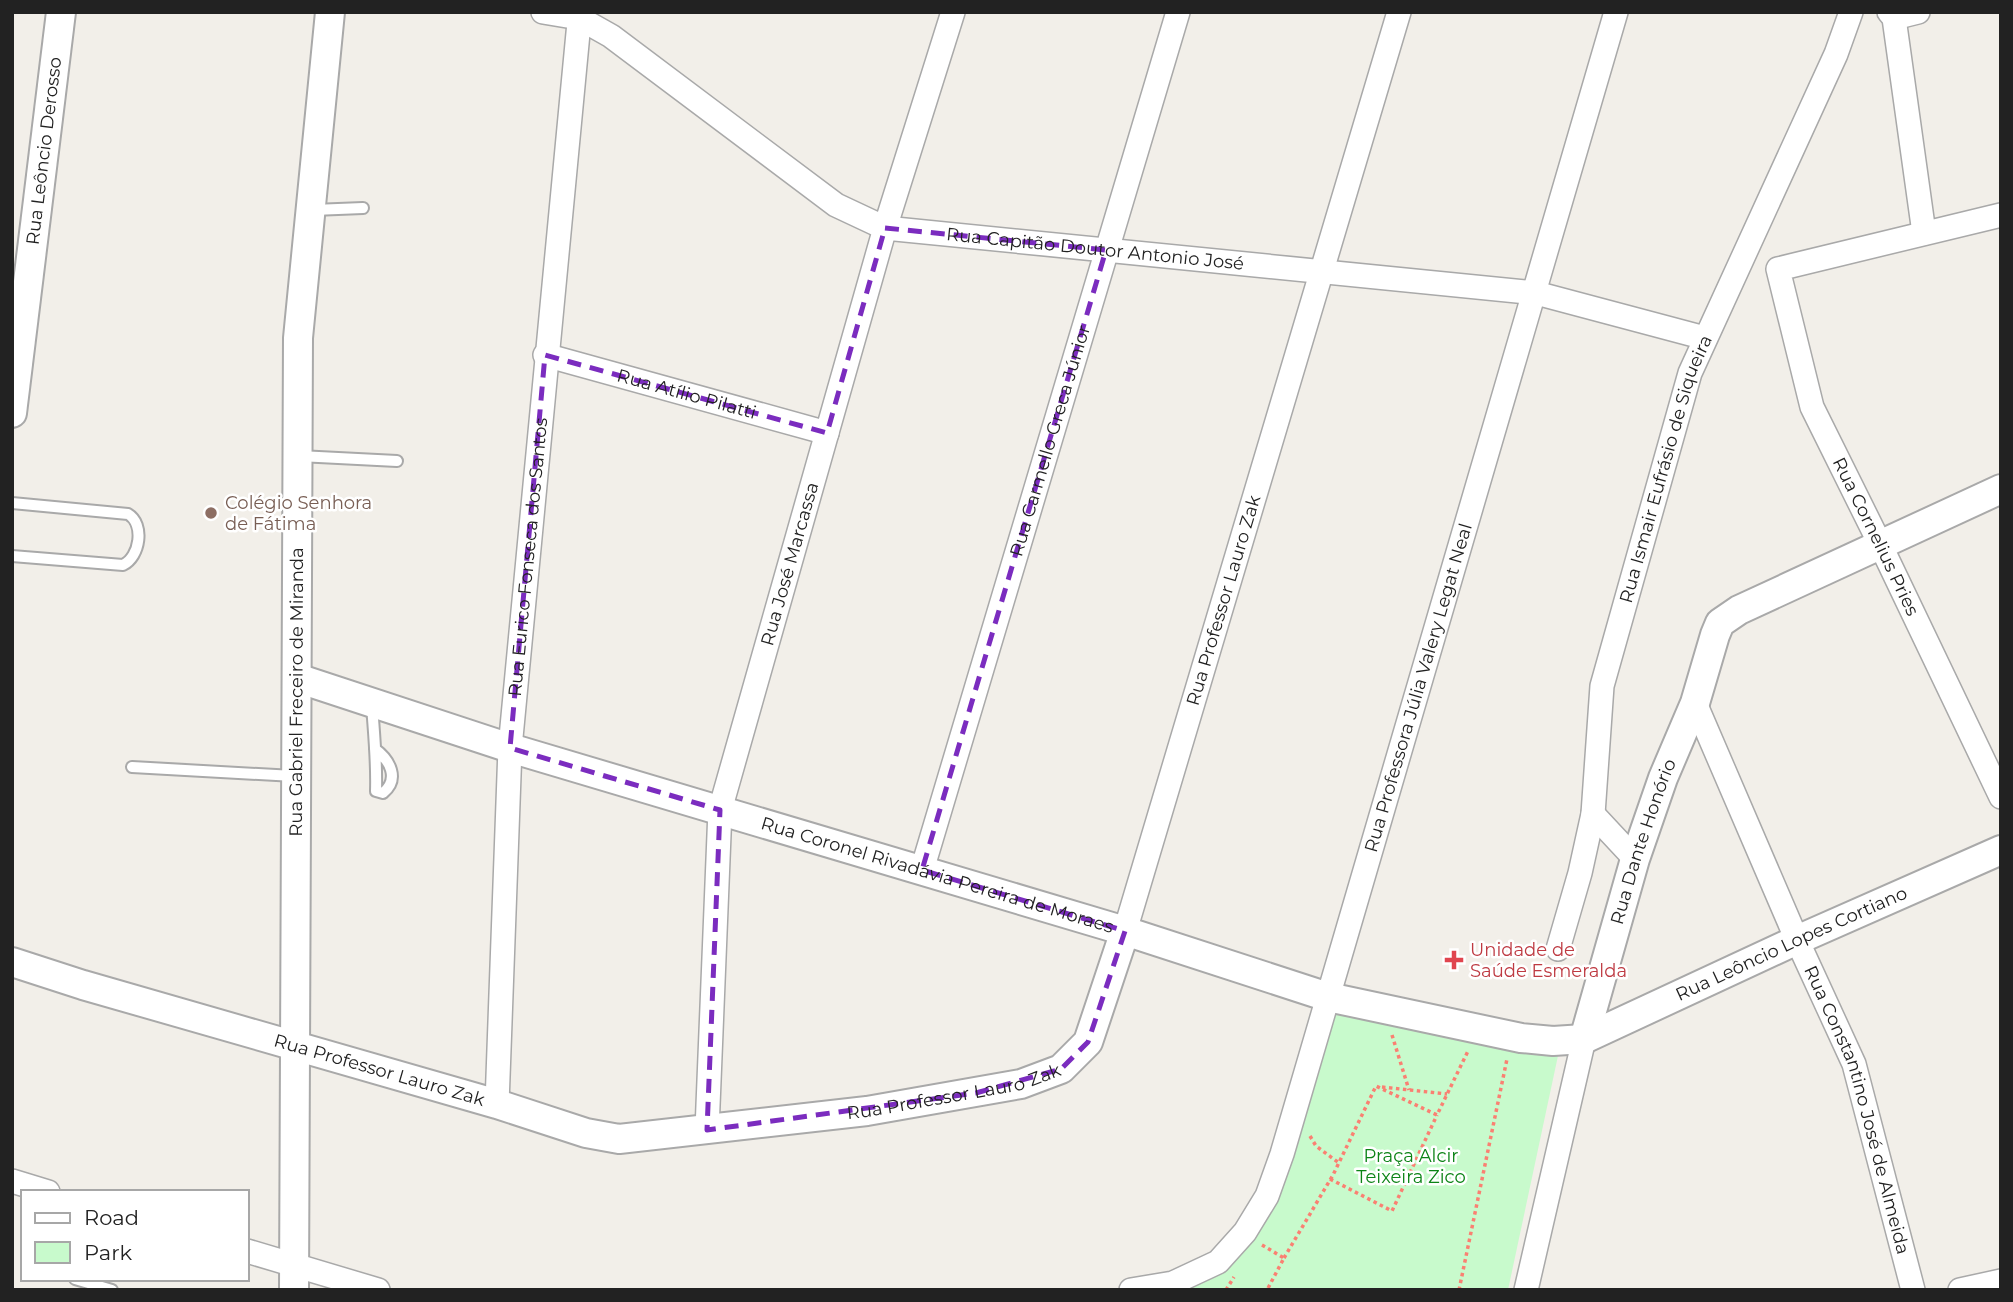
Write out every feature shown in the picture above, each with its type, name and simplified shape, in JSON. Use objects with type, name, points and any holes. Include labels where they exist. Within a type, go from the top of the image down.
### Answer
[{"type":"street","name":"Rua Leôncio Derosso","points":[[12,413],[19,297],[61,12]]},
{"type":"street","name":"Rua Gabriel Freceiro de Miranda","points":[[295,1277],[298,338],[330,12]]},
{"type":"street","name":"Rua Capitão Doutor Antonio José","points":[[543,12],[580,15],[836,205],[885,228],[1536,293],[1705,338]]},
{"type":"street","name":"Rua José Marcassa","points":[[707,1130],[720,810],[885,228],[953,12]]},
{"type":"street","name":"Rua Carmello Greca Júnior","points":[[922,870],[1178,12]]},
{"type":"street","name":"Rua Professor Lauro Zak","points":[[12,962],[83,985],[498,1104],[586,1133],[619,1139],[867,1111],[1021,1084],[1061,1069],[1088,1042],[1125,931],[1399,12]]},
{"type":"street","name":"Rua Professora Júlia Valery Legat Neal","points":[[1131,1290],[1173,1283],[1218,1262],[1245,1232],[1267,1196],[1536,293],[1616,12]]},
{"type":"street","name":"Rua Ismair Eufrásio de Siqueira","points":[[1558,949],[1580,873],[1592,814],[1602,686],[1690,373],[1836,54],[1851,12]]},
{"type":"street","points":[[1918,12],[1892,15],[1924,233],[2001,215]]},
{"type":"street","name":"Rua Eurico Fonseca dos Santos","points":[[498,1104],[510,748],[545,355],[580,15]]},
{"type":"street","name":"Rua Cornelius Pries","points":[[1924,233],[1778,268],[1812,407],[2001,797]]},
{"type":"street","name":"Rua Atílio Pilatti","points":[[545,355],[827,433]]},
{"type":"street","points":[[1880,544],[2001,489]]},
{"type":"street","name":"Rua Dante Honório","points":[[1527,1290],[1584,1039],[1631,856],[1695,703],[1720,623],[1739,610],[1880,544]]},
{"type":"street","name":"Rua Coronel Rivadávia Pereira de Moraes","points":[[297,678],[510,748],[1125,931],[1328,997],[1521,1038],[1553,1041],[1584,1039]]},
{"type":"street","name":"Rua Constantino José de Almeida","points":[[1695,703],[1797,940],[1854,1064],[1913,1290]]},
{"type":"street","points":[[1592,814],[1631,856]]},
{"type":"street","name":"Rua Leôncio Lopes Cortiano","points":[[1584,1039],[1797,940],[2001,850]]},
{"type":"street","points":[[12,1181],[41,1190]]},
{"type":"street","points":[[248,1252],[295,1277],[378,1290]]},
{"type":"street","points":[[1960,1290],[2001,1281]]},
{"type":"lane","points":[[310,210],[363,208]]},
{"type":"lane","points":[[299,456],[397,461]]},
{"type":"lane","points":[[12,503],[128,514],[135,518],[138,526],[136,553],[132,561],[123,565],[12,556]]},
{"type":"lane","points":[[371,703],[375,749]]},
{"type":"lane","points":[[132,767],[297,776]]},
{"type":"lane","points":[[82,1281],[113,1290]]},
{"type":"path","points":[[1391,1032],[1409,1090]]},
{"type":"path","points":[[1330,1179],[1392,1211],[1469,1050]]},
{"type":"path","points":[[1459,1290],[1507,1059]]},
{"type":"path","points":[[1376,1086],[1447,1094]]},
{"type":"path","points":[[1376,1086],[1437,1115]]},
{"type":"path","points":[[1267,1290],[1339,1163],[1376,1086]]},
{"type":"path","points":[[1305,1129],[1316,1146],[1339,1163]]},
{"type":"path","points":[[1258,1242],[1284,1258]]},
{"type":"path","points":[[1226,1290],[1240,1269]]},
{"type":"highlighted area","points":[[885,228],[1106,250],[922,870],[1125,931],[1088,1042],[1061,1069],[976,1093],[707,1130],[720,810],[510,748],[545,355],[827,433]]},
{"type":"green space","name":"Praça Alcir Teixeira Zico","points":[[1333,1009],[1559,1051],[1508,1290],[1187,1290],[1221,1271],[1249,1241]]},
{"type":"place","name":"Colégio Senhora de Fátima","points":[[211,513]]},
{"type":"place","name":"Unidade de Saúde Esmeralda","points":[[1454,960]]}]
